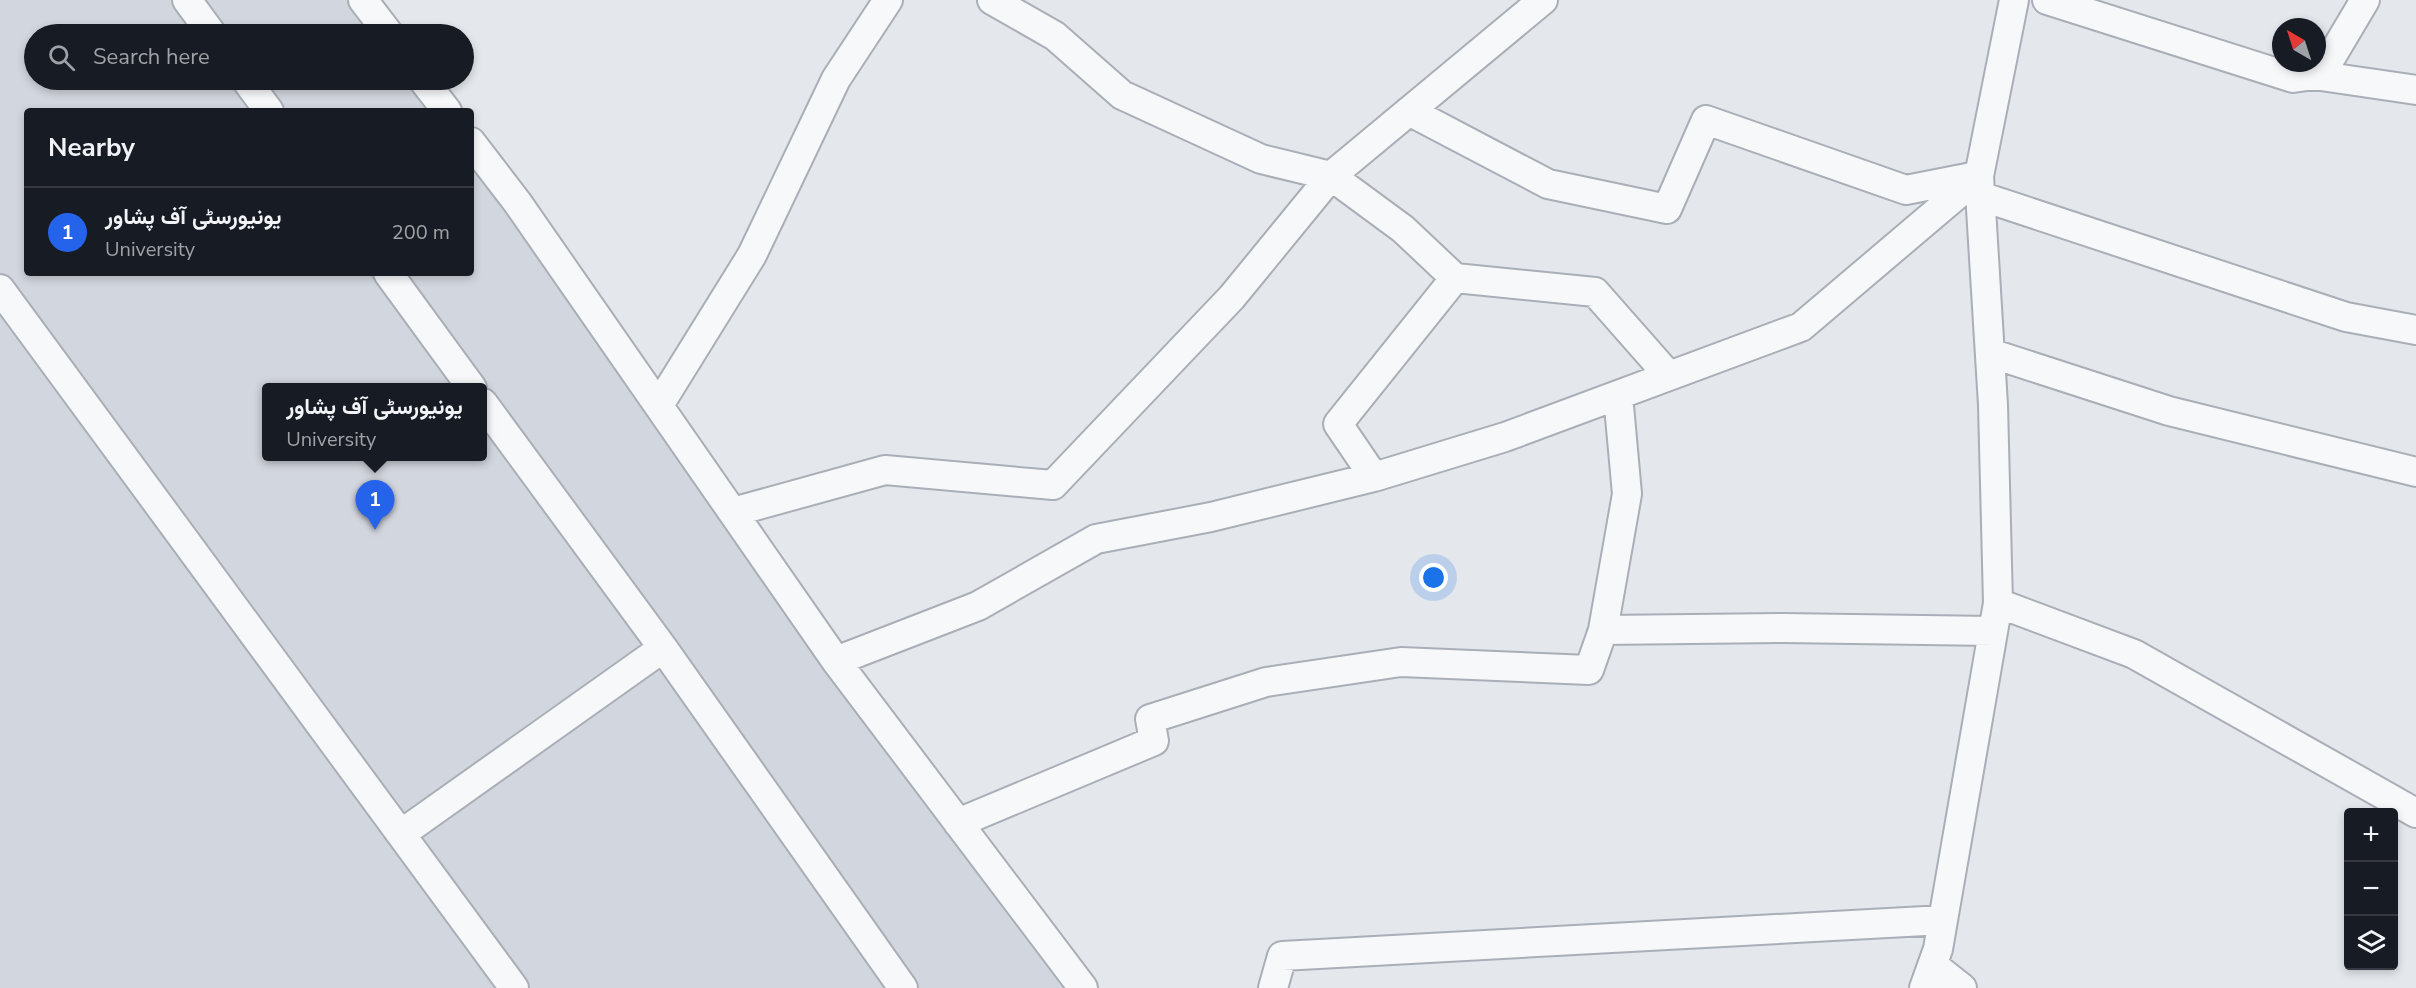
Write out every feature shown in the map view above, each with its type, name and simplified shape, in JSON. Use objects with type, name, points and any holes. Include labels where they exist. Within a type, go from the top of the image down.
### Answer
[{"type":"street","points":[[187,0],[205,24]]},
{"type":"street","points":[[363,0],[381,24]]},
{"type":"street","points":[[659,405],[752,255],[836,79],[888,0]]},
{"type":"street","points":[[992,0],[1055,36],[1122,95],[1261,159],[1331,176],[1403,229],[1455,278],[1595,292],[1670,376]]},
{"type":"street","points":[[733,512],[885,470],[1053,485],[1232,297],[1331,176],[1543,0]]},
{"type":"street","points":[[1962,988],[1928,977],[1943,920],[1998,603],[1990,353],[1980,186],[2014,0]]},
{"type":"street","points":[[2047,0],[2293,78],[2314,75],[2416,90]]},
{"type":"street","points":[[2314,75],[2330,59],[2365,0]]},
{"type":"street","points":[[253,90],[267,108]]},
{"type":"street","points":[[431,90],[445,108]]},
{"type":"street","points":[[1409,111],[1548,184],[1667,209],[1706,120],[1906,190],[1980,186],[2346,317],[2416,330]]},
{"type":"street","points":[[474,146],[517,202],[836,661],[1083,988]]},
{"type":"street","points":[[836,661],[978,606],[1096,539],[1211,517],[1374,477],[1505,437],[1801,327],[1980,186]]},
{"type":"street","points":[[390,276],[469,383]]},
{"type":"street","points":[[1374,477],[1338,424],[1455,278]]},
{"type":"street","points":[[0,291],[514,988]]},
{"type":"street","points":[[1990,353],[2169,411],[2416,472]]},
{"type":"street","points":[[958,823],[1154,741],[1150,720],[1266,682],[1401,662],[1589,669],[1603,630],[1627,494],[1618,395]]},
{"type":"street","points":[[487,408],[663,648],[903,988]]},
{"type":"street","points":[[1998,603],[2134,654],[2416,813]]},
{"type":"street","points":[[1603,630],[1782,628],[1994,631]]},
{"type":"street","points":[[401,834],[663,648]]},
{"type":"street","points":[[1273,988],[1282,956],[1943,920]]},
{"type":"shaded area","points":[[0,0],[355,0],[373,24],[24,24],[24,90],[420,90],[434,108],[24,108],[24,276],[474,276],[474,162],[1095,988],[0,988]]},
{"type":"place","name":"یونیورسٹی آف پشاور","points":[[375,530]]}]
